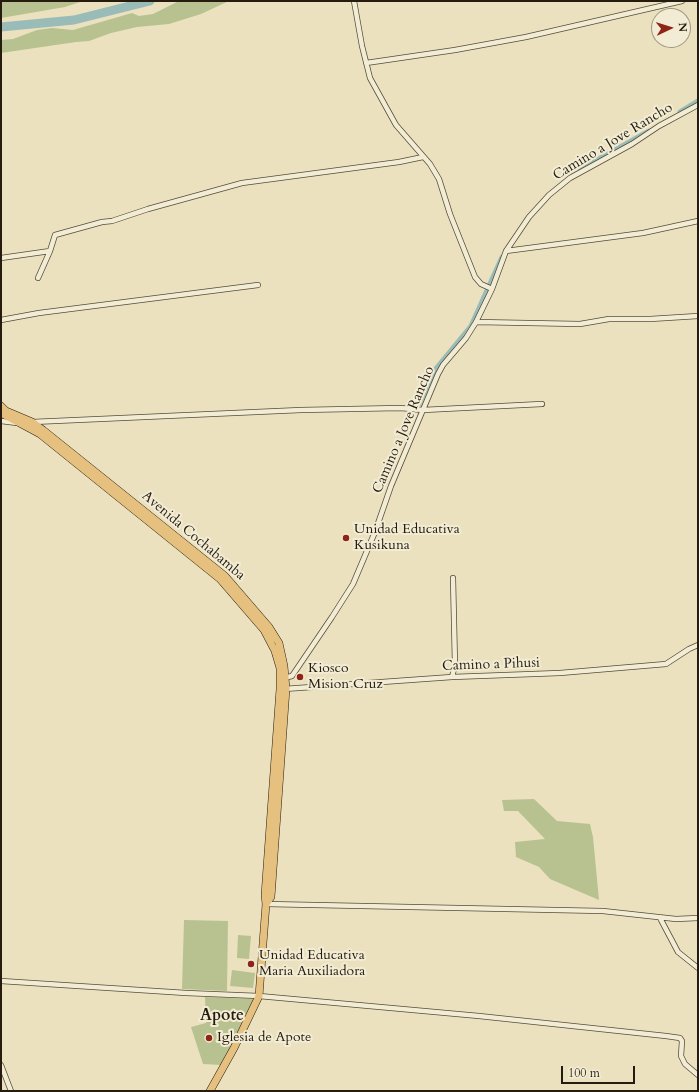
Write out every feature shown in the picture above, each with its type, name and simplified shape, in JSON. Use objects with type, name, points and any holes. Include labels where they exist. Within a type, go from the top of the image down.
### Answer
[{"type":"main road","name":"Avenida Cochabamba","points":[[1,406],[6,411],[32,422],[230,580],[274,635],[281,652],[283,689],[271,850],[271,897],[266,904],[259,996],[234,1048],[210,1091]]},
{"type":"main road","name":"Avenida Cochabamba","points":[[1,413],[40,434],[220,579],[264,630],[275,650],[283,678]]},
{"type":"street","points":[[354,1],[370,78],[396,125],[430,164],[439,180],[450,214],[475,277],[481,284],[492,288]]},
{"type":"street","points":[[366,63],[455,50],[526,37],[682,1]]},
{"type":"street","name":"Camino a Jove Rancho","points":[[283,678],[292,676],[353,584],[375,532],[391,486],[438,374],[443,365],[466,338],[476,322],[492,288],[506,251],[528,217],[549,195],[570,178],[698,105]]},
{"type":"street","points":[[38,278],[50,252],[55,235],[102,222],[112,221],[148,209],[242,183],[399,162],[423,157]]},
{"type":"street","points":[[506,251],[643,233],[698,221]]},
{"type":"street","points":[[1,258],[50,252]]},
{"type":"street","points":[[1,320],[39,313],[258,285]]},
{"type":"street","points":[[476,322],[580,324],[609,319],[650,319],[698,316]]},
{"type":"street","points":[[1,421],[23,424],[32,422],[300,410],[400,408],[424,410],[542,404]]},
{"type":"street","points":[[452,677],[455,665],[453,578]]},
{"type":"street","name":"Camino a Pihusi","points":[[283,689],[452,677],[560,673],[666,664],[698,645]]},
{"type":"street","points":[[266,904],[603,912],[660,918],[698,918]]},
{"type":"street","points":[[660,918],[678,952],[698,968]]},
{"type":"street","points":[[1,981],[186,993],[259,996],[637,1032],[680,1038],[682,1041],[681,1056],[684,1064],[698,1075]]},
{"type":"street","points":[[1,1065],[11,1091]]},
{"type":"green space","points":[[83,1],[65,7],[1,18],[1,2]]},
{"type":"green space","points":[[179,1],[229,1],[201,14],[169,24],[137,27],[111,33],[89,41],[1,53],[1,40],[13,39],[37,30],[52,28],[73,30],[132,13],[139,16],[153,14]]},
{"type":"green space","points":[[534,799],[557,821],[590,824],[593,837],[599,900],[550,879],[539,867],[516,857],[515,842],[545,839],[518,811],[504,811],[502,800]]},
{"type":"green space","points":[[184,920],[228,921],[227,991],[182,989]]},
{"type":"green space","points":[[238,935],[251,936],[249,959],[237,958]]},
{"type":"green space","points":[[232,970],[255,973],[253,988],[230,986]]},
{"type":"green space","points":[[205,997],[255,999],[252,1008],[221,1065],[203,1064],[191,1027],[206,1023]]},
{"type":"waterway","points":[[1,27],[74,20],[150,1]]},
{"type":"waterway","points":[[680,112],[698,101]]},
{"type":"waterway","points":[[580,171],[649,131]]},
{"type":"waterway","points":[[419,404],[434,371],[471,326],[502,257]]},
{"type":"place","name":"Unidad Educativa Kusikuna","points":[[346,538]]},
{"type":"place","name":"Kiosco Mision Cruz","points":[[300,677]]},
{"type":"place","name":"Unidad Educativa Maria Auxiliadora","points":[[251,964]]},
{"type":"place","name":"Iglesia de Apote","points":[[209,1038]]},
{"type":"district","name":"Apote","points":[[222,1016]]}]
